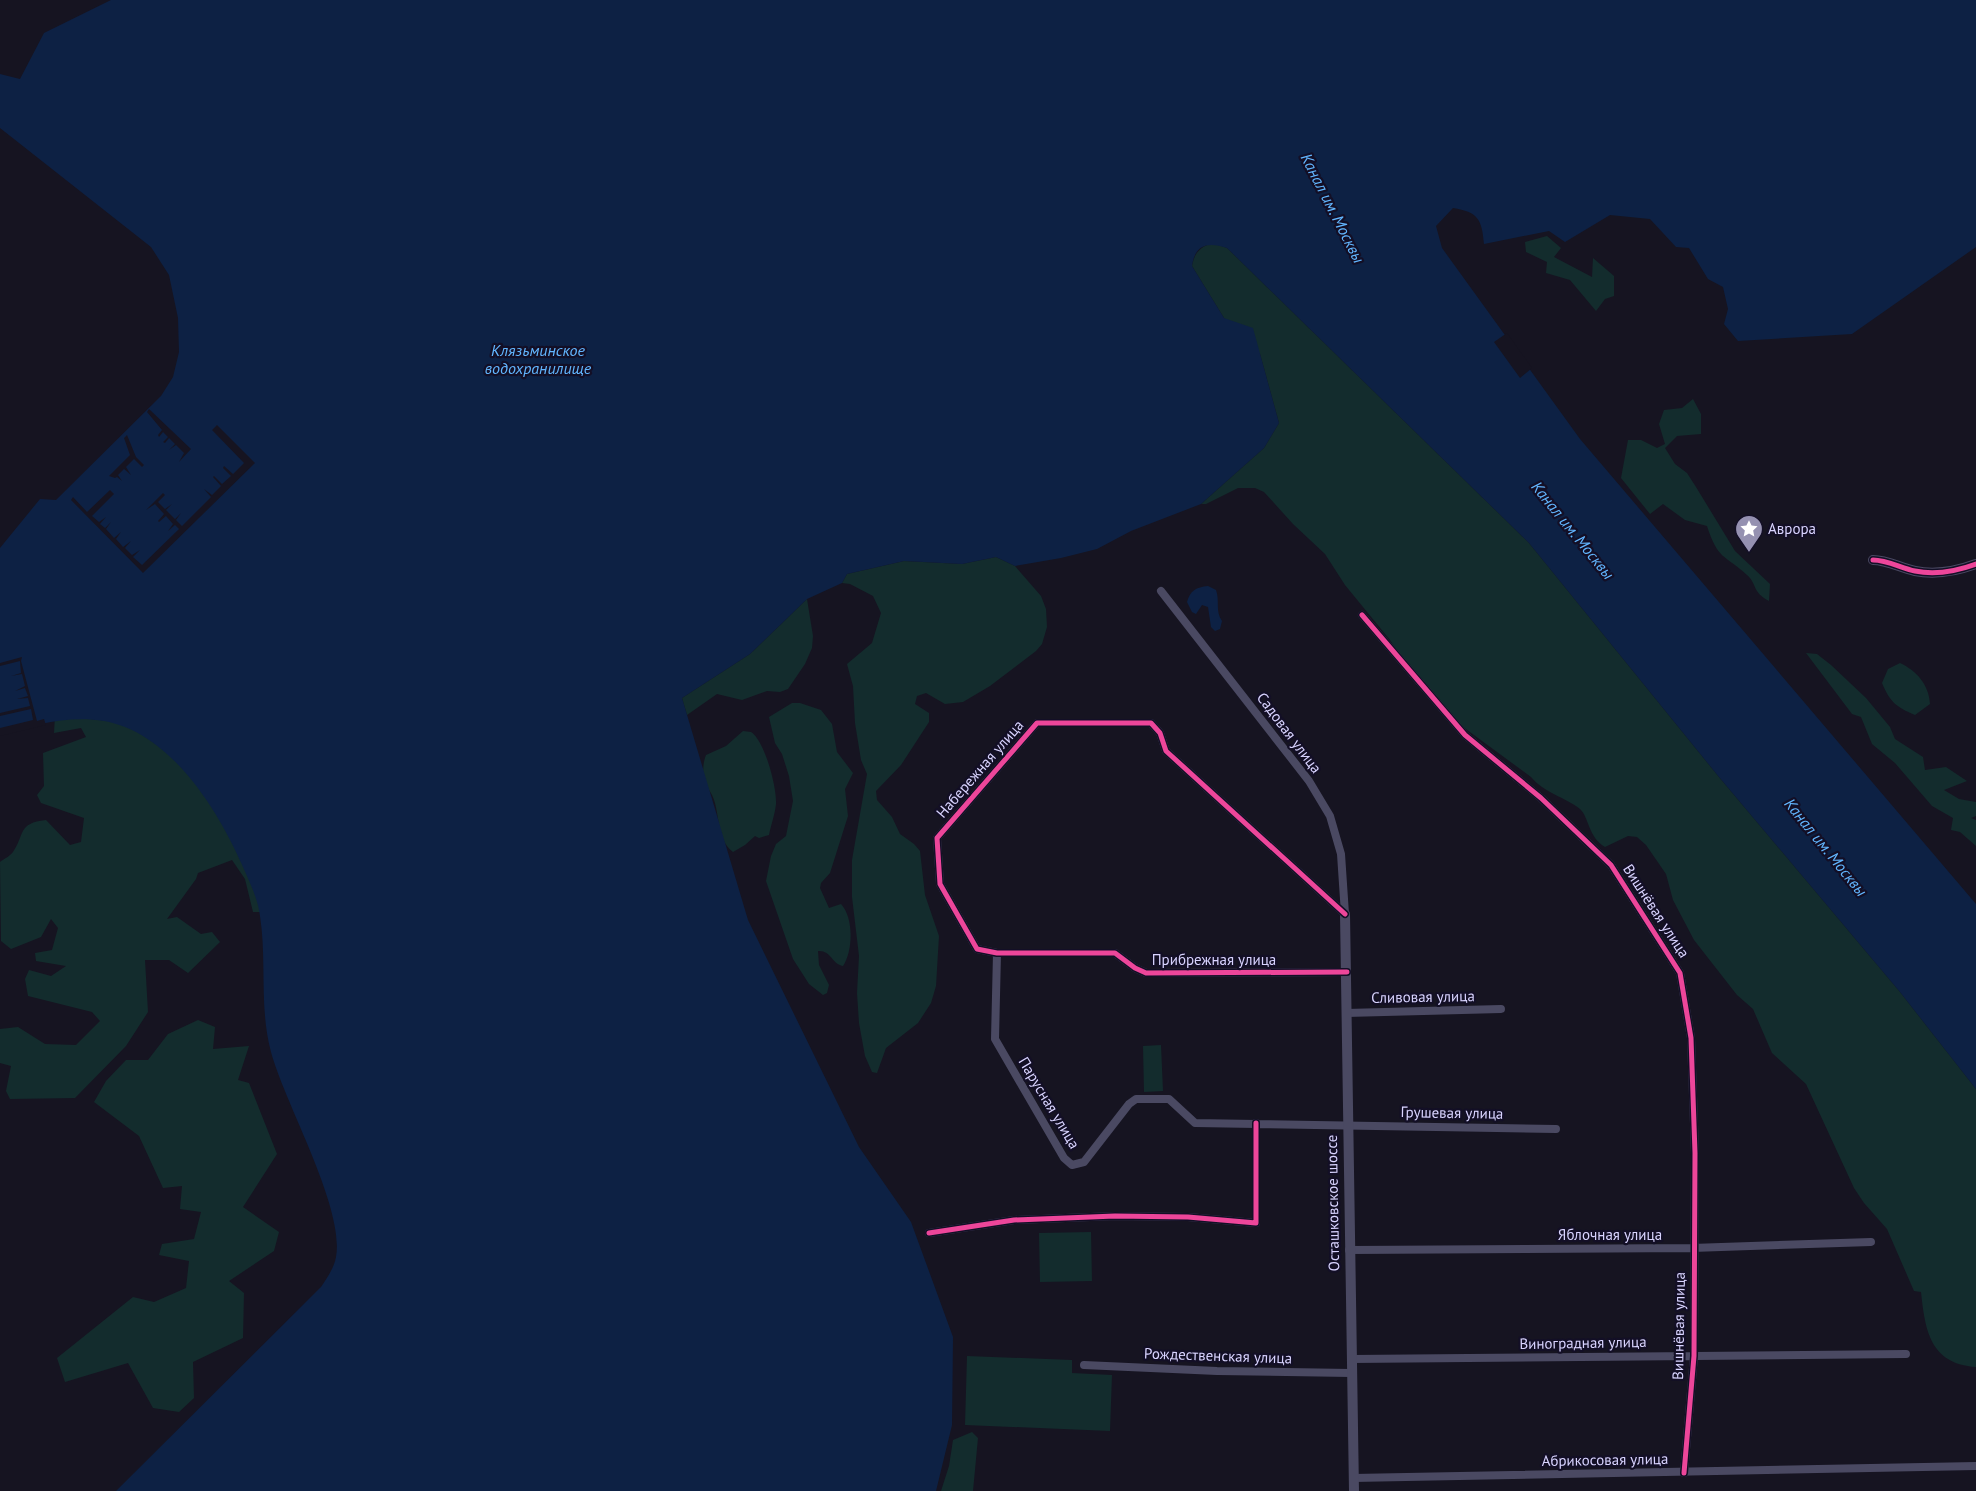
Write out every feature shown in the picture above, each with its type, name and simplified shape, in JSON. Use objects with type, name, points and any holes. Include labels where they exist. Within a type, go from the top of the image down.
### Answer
[{"type":"street","points":[[1873,560],[1917,571],[1930,572],[1959,570],[1976,564]]},
{"type":"street","name":"Садовая улица","points":[[1160,591],[1309,781],[1330,816],[1341,854],[1345,914]]},
{"type":"street","name":"Вишнёвая улица","points":[[1362,616],[1465,735],[1541,798],[1611,865],[1680,973],[1691,1038],[1695,1153],[1692,1248],[1694,1356],[1684,1473]]},
{"type":"street","name":"Набережная улица","points":[[997,953],[977,949],[940,884],[938,838],[1037,723],[1150,723],[1160,733],[1166,751],[1345,914]]},
{"type":"street","name":"Осташковское шоссе","points":[[1345,914],[1354,1491]]},
{"type":"street","name":"Прибрежная улица","points":[[997,953],[1115,953],[1135,968],[1146,973],[1347,972]]},
{"type":"street","name":"Парусная улица","points":[[997,953],[995,1039],[1064,1158],[1072,1165],[1084,1162],[1129,1104],[1136,1099],[1168,1099],[1196,1123],[1347,1124]]},
{"type":"street","name":"Сливовая улица","points":[[1346,1012],[1501,1009]]},
{"type":"street","points":[[929,1233],[1014,1220],[1106,1217],[1188,1216],[1256,1223],[1256,1123]]},
{"type":"street","name":"Грушевая улица","points":[[1347,1124],[1556,1128]]},
{"type":"street","name":"Яблочная улица","points":[[1349,1250],[1692,1248],[1871,1242]]},
{"type":"street","name":"Виноградная улица","points":[[1351,1359],[1906,1354]]},
{"type":"street","name":"Рождественская улица","points":[[1084,1364],[1217,1371],[1351,1373]]},
{"type":"street","name":"Абрикосовая улица","points":[[1353,1478],[1976,1466]]},
{"type":"green space","points":[[1547,236],[1561,248],[1554,257],[1592,277],[1593,258],[1614,276],[1614,296],[1605,299],[1596,311],[1570,280],[1546,273],[1547,262],[1526,252],[1525,242]]},
{"type":"green space","points":[[1213,243],[1227,248],[1529,543],[1719,777],[1900,992],[1976,1089],[1976,1367],[1949,1359],[1939,1352],[1933,1343],[1928,1332],[1921,1292],[1914,1291],[1887,1229],[1864,1203],[1854,1188],[1806,1084],[1772,1053],[1753,1009],[1737,995],[1694,940],[1673,900],[1666,874],[1646,845],[1637,837],[1628,836],[1605,847],[1595,838],[1580,809],[1542,787],[1459,724],[1405,663],[1390,640],[1345,585],[1325,554],[1293,524],[1264,492],[1255,488],[1238,488],[1206,504],[1201,504],[1264,448],[1279,423],[1260,354],[1224,318],[1192,266],[1194,257],[1199,251]]},
{"type":"green space","points":[[1693,399],[1701,414],[1701,434],[1677,436],[1665,448],[1675,464],[1687,473],[1735,551],[1770,584],[1769,601],[1757,591],[1747,575],[1718,551],[1707,526],[1685,520],[1663,504],[1650,514],[1621,478],[1628,440],[1641,440],[1657,448],[1665,444],[1659,424],[1664,410],[1682,408]]},
{"type":"green space","points":[[996,557],[1015,566],[1041,596],[1046,609],[1047,627],[1042,644],[1036,651],[990,686],[963,702],[945,704],[926,693],[917,696],[915,704],[929,713],[929,722],[901,765],[876,791],[877,800],[892,817],[900,834],[920,851],[925,895],[939,936],[936,986],[931,1003],[918,1023],[886,1048],[877,1073],[872,1072],[865,1056],[859,1023],[857,993],[859,956],[852,897],[852,860],[867,774],[861,760],[855,723],[853,686],[847,664],[872,643],[881,613],[873,596],[850,584],[842,583],[847,574],[904,561],[962,564]]},
{"type":"green space","points":[[807,599],[813,636],[812,648],[805,664],[788,689],[780,692],[767,691],[742,700],[717,694],[687,715],[682,698],[750,654]]},
{"type":"green space","points":[[1806,653],[1817,654],[1866,698],[1890,727],[1895,739],[1923,757],[1925,770],[1946,767],[1967,781],[1944,790],[1959,799],[1976,802],[1976,816],[1971,818],[1976,820],[1976,846],[1960,832],[1951,830],[1953,818],[1932,806],[1895,763],[1872,744],[1861,717],[1852,714]]},
{"type":"green space","points":[[1900,663],[1917,674],[1925,685],[1929,697],[1930,704],[1915,715],[1894,703],[1882,683],[1888,669]]},
{"type":"green space","points":[[792,703],[800,703],[821,710],[832,724],[837,752],[853,773],[845,789],[848,816],[830,873],[821,883],[820,888],[829,908],[841,904],[845,910],[851,935],[849,952],[843,966],[836,963],[826,953],[818,951],[819,965],[829,985],[827,993],[823,995],[809,984],[793,959],[766,881],[771,856],[776,844],[786,836],[793,801],[789,776],[782,754],[775,743],[769,717]]},
{"type":"green space","points":[[55,715],[145,725],[212,782],[266,912],[253,912],[245,879],[232,860],[198,873],[196,879],[167,919],[177,917],[201,934],[212,932],[220,942],[188,973],[169,960],[145,960],[148,1012],[126,1046],[75,1098],[10,1099],[6,1091],[11,1066],[0,1063],[0,1029],[18,1027],[45,1044],[76,1045],[100,1021],[92,1012],[28,996],[25,979],[29,970],[51,976],[66,966],[36,961],[35,953],[52,950],[58,928],[51,919],[41,937],[11,949],[1,941],[0,862],[13,852],[26,827],[30,824],[46,820],[70,845],[81,842],[84,818],[41,803],[37,795],[44,786],[43,753],[86,737],[81,728],[54,733]]},
{"type":"green space","points":[[743,731],[751,732],[761,745],[769,765],[776,804],[769,835],[759,838],[755,836],[733,852],[723,840],[715,802],[703,778],[703,766],[706,755],[726,746]]},
{"type":"green space","points":[[198,1020],[215,1027],[213,1049],[249,1046],[238,1080],[249,1083],[277,1154],[243,1207],[279,1232],[274,1251],[229,1281],[244,1293],[243,1338],[193,1362],[194,1398],[179,1412],[153,1408],[128,1363],[65,1382],[57,1358],[133,1297],[154,1302],[186,1288],[189,1261],[159,1255],[162,1244],[194,1239],[201,1212],[180,1209],[182,1186],[163,1188],[139,1136],[94,1102],[106,1081],[126,1060],[148,1060],[168,1034]]},
{"type":"green space","points":[[1161,1045],[1163,1091],[1144,1092],[1143,1046]]},
{"type":"green space","points":[[1091,1232],[1092,1281],[1040,1282],[1039,1233]]},
{"type":"green space","points":[[967,1356],[1072,1360],[1072,1373],[1112,1375],[1110,1431],[965,1425]]},
{"type":"green space","points":[[972,1432],[978,1438],[973,1491],[941,1491],[949,1466],[953,1440]]},
{"type":"water","name":"Клязьминское водохранилище","points":[[111,0],[1976,0],[1976,247],[1852,334],[1738,341],[1724,324],[1728,309],[1723,287],[1708,279],[1689,248],[1676,247],[1650,219],[1610,215],[1565,242],[1549,231],[1484,244],[1482,228],[1477,218],[1468,212],[1453,208],[1436,226],[1442,248],[1580,439],[1976,904],[1976,1089],[1900,992],[1719,777],[1529,543],[1227,248],[1208,245],[1199,249],[1192,266],[1224,318],[1253,328],[1279,423],[1264,448],[1201,504],[1131,531],[1097,549],[1061,558],[1015,566],[996,557],[962,564],[904,561],[847,574],[842,583],[807,599],[750,654],[682,698],[748,920],[859,1147],[911,1222],[953,1337],[952,1425],[936,1491],[116,1491],[321,1287],[335,1261],[336,1236],[332,1212],[323,1184],[278,1074],[271,1052],[265,1019],[262,933],[257,903],[233,845],[206,799],[171,757],[150,741],[128,728],[104,721],[77,719],[26,727],[0,734],[0,548],[40,499],[56,500],[161,396],[173,377],[179,352],[178,318],[169,275],[151,247],[0,128],[0,74],[20,79],[44,33]]},
{"type":"water","points":[[1208,586],[1216,590],[1222,621],[1220,629],[1215,631],[1211,627],[1208,607],[1202,605],[1196,614],[1192,612],[1187,602],[1194,590]]},
{"type":"pier","points":[[1507,333],[1532,368],[1520,378],[1494,342]]},
{"type":"pier","points":[[149,409],[191,449],[179,462],[184,453],[176,445],[169,450],[175,444],[169,438],[165,443],[163,442],[168,437],[163,432],[159,437],[158,435],[162,430],[147,412]]},
{"type":"pier","points":[[217,425],[255,463],[143,573],[71,500],[73,497],[87,512],[110,490],[114,494],[92,516],[99,522],[106,517],[100,524],[105,528],[111,522],[106,529],[114,538],[121,532],[116,539],[123,547],[131,541],[125,548],[132,555],[140,550],[133,557],[142,565],[179,529],[175,525],[168,531],[173,524],[166,516],[158,521],[164,514],[155,504],[146,510],[163,493],[165,495],[158,502],[165,509],[172,504],[166,510],[175,519],[181,513],[176,520],[182,526],[211,497],[204,489],[212,495],[221,486],[213,477],[222,484],[231,476],[223,468],[224,466],[233,474],[244,463],[212,430]]},
{"type":"pier","points":[[127,435],[136,457],[144,465],[142,467],[134,459],[126,467],[131,475],[124,469],[118,475],[122,481],[117,477],[109,476],[130,455],[124,438]]},
{"type":"pier","points":[[22,657],[21,661],[37,721],[44,719],[46,725],[0,736],[0,728],[33,720],[31,709],[0,716],[0,713],[30,706],[28,698],[17,699],[28,696],[25,688],[15,691],[25,686],[22,674],[11,676],[21,673],[20,661],[0,666],[0,663]]},
{"type":"cycle path","points":[[1873,560],[1930,573],[1961,569],[1976,564]]},
{"type":"cycle path","points":[[1362,615],[1465,735],[1541,798],[1611,865],[1680,973],[1691,1038],[1695,1153],[1694,1356],[1684,1473]]},
{"type":"cycle path","points":[[1345,914],[1166,751],[1160,733],[1151,723],[1037,723],[937,838],[940,884],[977,949],[997,953],[1115,953],[1135,968],[1146,973],[1347,972]]},
{"type":"cycle path","points":[[929,1233],[1014,1220],[1115,1216],[1188,1217],[1256,1223],[1256,1123]]},
{"type":"place","name":"Аврора","points":[[1749,553]]},
{"type":"water label","name":"Канал им. Москвы","points":[[1333,208]]},
{"type":"water label","name":"Канал им. Москвы","points":[[1573,530]]},
{"type":"water label","name":"Канал им. Москвы","points":[[1826,847]]}]
